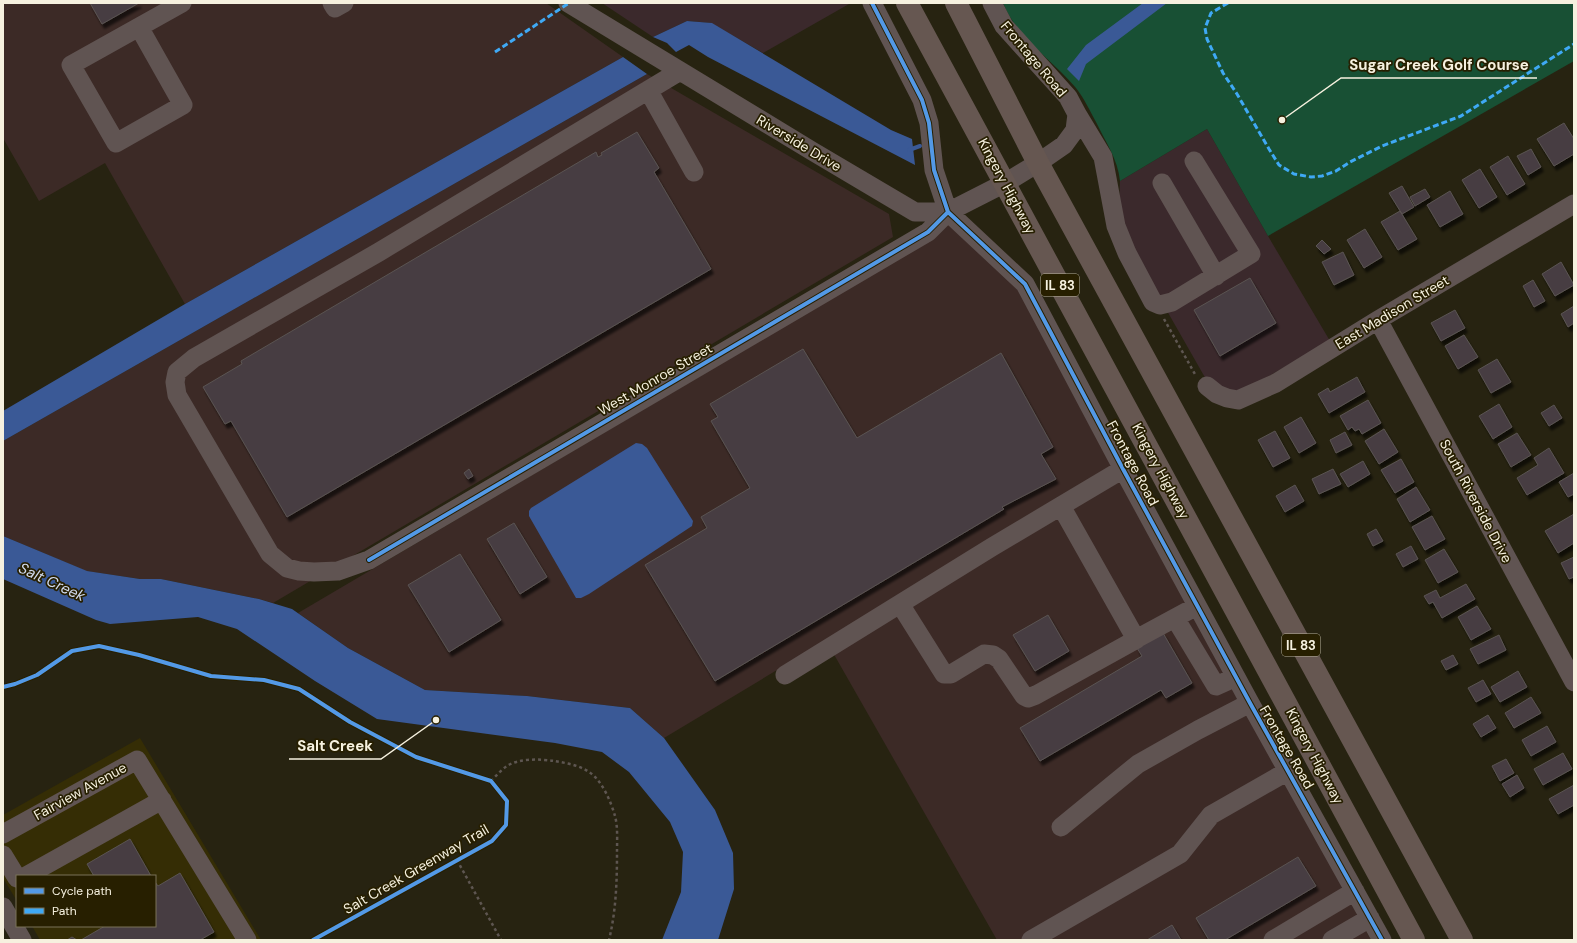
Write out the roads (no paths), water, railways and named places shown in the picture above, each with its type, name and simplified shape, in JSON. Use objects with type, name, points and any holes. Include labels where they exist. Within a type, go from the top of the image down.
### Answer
[{"type":"highway","name":"Kingery Highway","points":[[907,3],[1414,940]]},
{"type":"highway","name":"IL 83","points":[[956,3],[1038,163],[1462,940]]},
{"type":"street","points":[[140,27],[183,105],[116,143],[71,65],[182,3]]},
{"type":"street","points":[[332,3],[335,8],[344,3]]},
{"type":"street","name":"Riverside Drive","points":[[568,3],[819,156],[915,212],[948,212],[1005,183],[1038,163]]},
{"type":"street","name":"Frontage Road","points":[[872,3],[922,100],[929,123],[934,170],[948,212],[1025,284],[1197,606],[1382,940]]},
{"type":"street","name":"Frontage Road","points":[[992,3],[1004,26],[1068,97],[1103,157],[1116,226],[1127,253],[1153,302],[1160,305],[1172,302],[1216,276]]},
{"type":"street","points":[[680,71],[648,90],[694,172]]},
{"type":"street","name":"West Monroe Street","points":[[648,90],[379,252],[194,358],[177,372],[175,382],[177,395],[270,554],[287,568],[314,572],[338,571],[369,560],[928,232],[948,212]]},
{"type":"street","points":[[1038,163],[1064,145],[1075,130],[1077,114]]},
{"type":"street","points":[[1162,183],[1216,276],[1251,254],[1194,161]]},
{"type":"street","name":"East Madison Street","points":[[1207,386],[1217,394],[1238,400],[1276,383],[1378,320],[1574,204]]},
{"type":"street","name":"South Riverside Drive","points":[[1378,320],[1574,682]]},
{"type":"street","points":[[785,675],[1123,469]]},
{"type":"street","points":[[1061,506],[1137,639]]},
{"type":"street","points":[[900,604],[944,674],[951,674],[984,654],[993,655],[999,659],[1024,696],[1028,698],[1197,606]]},
{"type":"street","points":[[1175,618],[1216,686],[1236,677]]},
{"type":"street","points":[[1061,827],[1138,764],[1250,703]]},
{"type":"street","name":"Fairview Avenue","points":[[3,834],[137,760],[247,940]]},
{"type":"street","points":[[1031,940],[1180,854],[1211,815],[1288,771]]},
{"type":"street","points":[[28,875],[162,800]]},
{"type":"street","points":[[4,859],[16,877]]},
{"type":"street","points":[[1273,940],[1355,891]]},
{"type":"street","points":[[3,907],[22,940]]},
{"type":"street","points":[[1340,938],[1370,918]]},
{"type":"water","points":[[1143,3],[1167,3],[1086,64],[1079,81],[1067,69],[1086,45]]},
{"type":"water","points":[[687,21],[712,23],[891,130],[912,139],[915,165],[708,57],[689,45],[676,52],[667,43],[653,37]]},
{"type":"water","points":[[623,57],[647,74],[3,441],[3,411],[185,304]]},
{"type":"water","points":[[636,443],[642,444],[647,448],[693,521],[692,526],[589,594],[581,598],[576,598],[529,516],[529,511],[531,508]]},
{"type":"water","points":[[3,536],[87,571],[140,579],[161,579],[259,599],[292,609],[348,648],[425,690],[527,696],[630,708],[664,738],[715,810],[733,853],[734,889],[718,940],[662,940],[681,892],[683,852],[670,822],[629,772],[602,752],[555,743],[377,719],[315,681],[237,629],[198,617],[110,624],[96,620],[3,579]]},
{"type":"waterway","points":[[909,150],[920,146]]},
{"type":"place","name":"Sugar Creek Golf Course","points":[[1282,120]]},
{"type":"place","name":"Salt Creek","points":[[436,720]]}]
